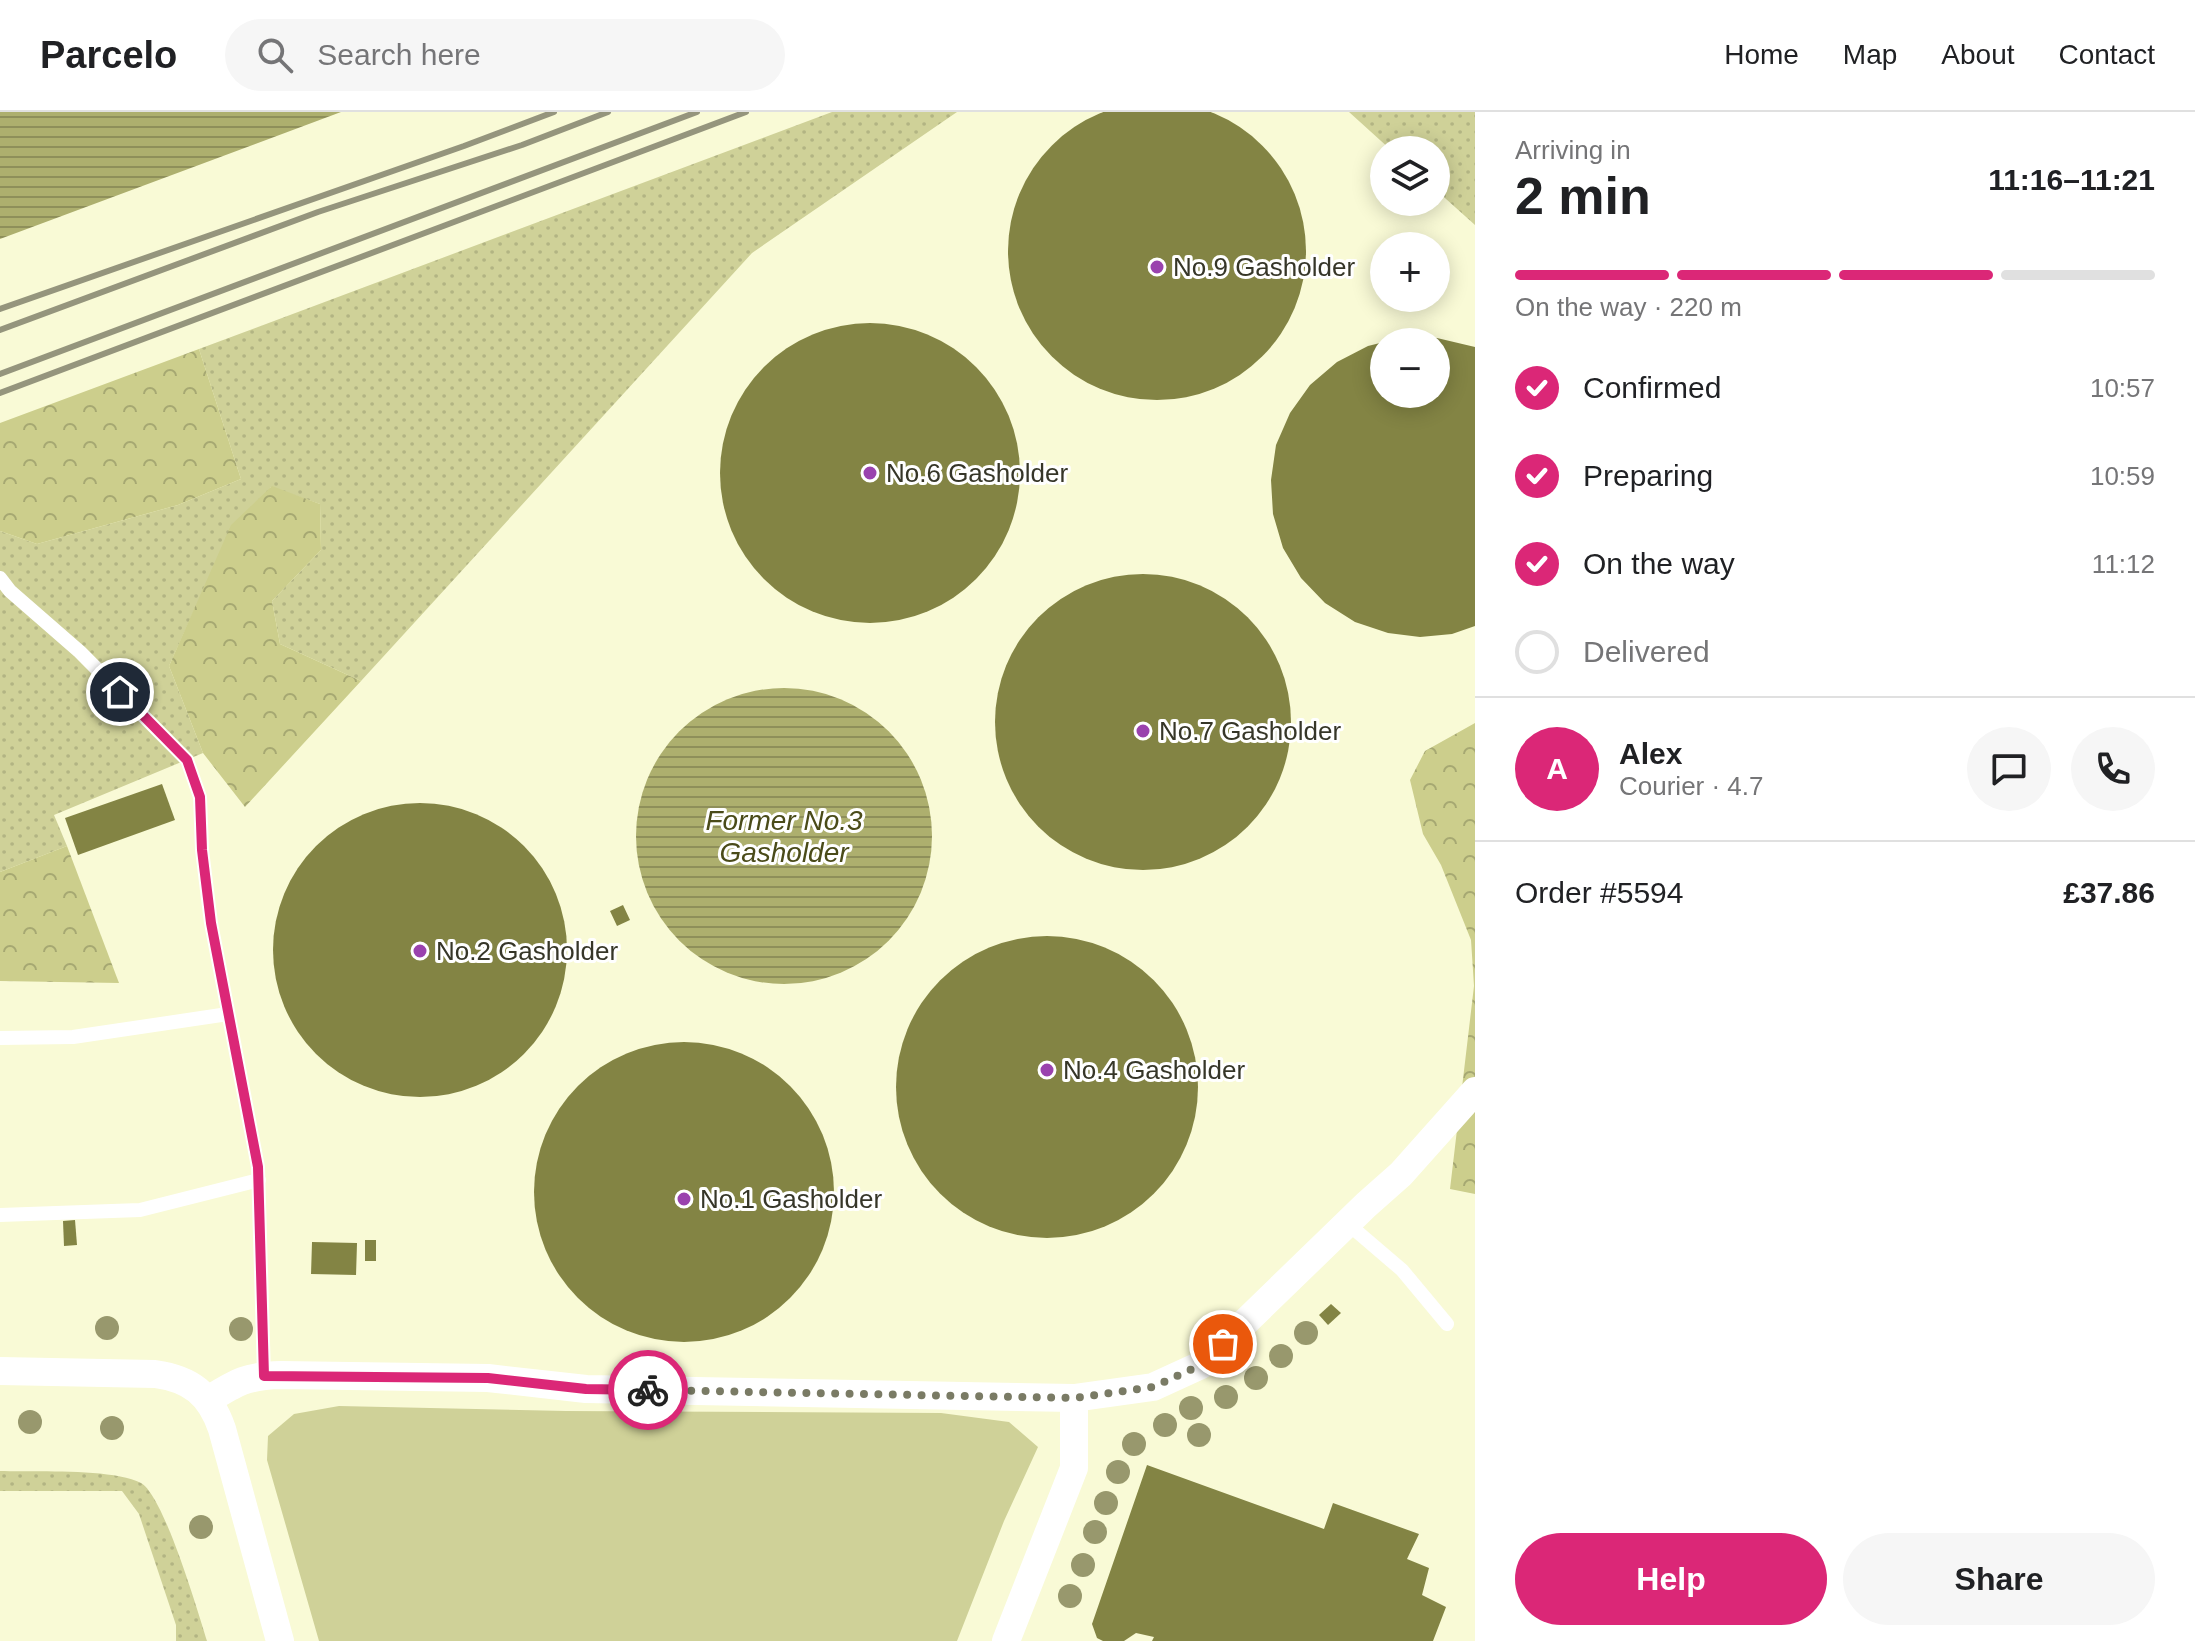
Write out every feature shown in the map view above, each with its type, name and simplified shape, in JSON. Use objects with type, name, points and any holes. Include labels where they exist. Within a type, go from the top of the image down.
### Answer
[{"type":"street","points":[[208,1400],[243,1380],[264,1376],[488,1378],[586,1389],[1074,1398],[1153,1387],[1201,1365],[1401,1174],[1475,1091]]},
{"type":"street","points":[[0,1371],[167,1376],[195,1388],[208,1400],[222,1429],[280,1641]]},
{"type":"street","points":[[1006,1641],[1074,1468],[1074,1398]]},
{"type":"lane","points":[[0,578],[10,591],[80,652],[187,760],[200,797],[202,850],[211,923],[259,1180],[264,1376]]},
{"type":"lane","points":[[0,1038],[73,1037],[228,1014]]},
{"type":"lane","points":[[0,1215],[140,1210],[259,1180]]},
{"type":"lane","points":[[1347,1223],[1402,1270],[1447,1324]]},
{"type":"shaded area","points":[[832,112],[957,112],[752,253],[361,681],[280,644],[272,601],[321,550],[320,504],[271,487],[197,604],[169,666],[203,753],[54,815],[67,846],[0,872],[0,531],[37,544],[178,505],[241,479],[199,349]]},
{"type":"shaded area","points":[[1349,112],[1475,112],[1475,225],[1450,203],[1450,136],[1376,136]]},
{"type":"shaded area","points":[[339,1406],[941,1413],[1009,1422],[1038,1447],[1004,1521],[957,1641],[319,1641],[267,1460],[268,1436],[294,1414]]},
{"type":"shaded area","points":[[0,1471],[93,1473],[141,1483],[150,1492],[170,1531],[207,1641],[176,1641],[176,1625],[139,1514],[122,1491],[0,1491]]},
{"type":"green space","points":[[199,349],[241,479],[178,505],[37,544],[0,531],[0,423]]},
{"type":"green space","points":[[272,486],[320,504],[321,550],[272,601],[280,644],[361,681],[245,807],[203,753],[169,666],[231,525]]},
{"type":"green space","points":[[1475,723],[1475,1194],[1450,1189],[1474,986],[1471,940],[1441,865],[1423,834],[1410,780],[1425,751]]},
{"type":"green space","points":[[67,846],[119,983],[0,981],[0,872]]},
{"type":"water","points":[[0,112],[341,112],[0,239]]},
{"type":"water","name":"Former No.3 Gasholder","points":[[784,688],[813,691],[854,706],[878,722],[898,742],[914,766],[925,793],[932,836],[929,865],[914,906],[898,930],[878,950],[854,966],[827,977],[784,984],[755,981],[714,966],[690,950],[670,930],[654,906],[643,879],[636,836],[639,807],[654,766],[670,742],[690,722],[714,706],[741,695]]},
{"type":"building","name":"No.9 Gasholder","points":[[1157,102],[1186,105],[1214,113],[1240,127],[1272,156],[1295,194],[1303,222],[1306,251],[1303,280],[1295,308],[1281,334],[1252,366],[1214,389],[1186,397],[1157,400],[1128,397],[1100,389],[1074,375],[1042,346],[1019,308],[1011,280],[1008,251],[1011,222],[1019,194],[1033,168],[1062,136],[1100,113],[1128,105]]},
{"type":"building","name":"No.6 Gasholder","points":[[885,323],[914,329],[941,340],[965,357],[986,378],[1009,415],[1018,444],[1018,502],[1003,544],[986,568],[965,589],[941,606],[914,617],[885,623],[855,623],[826,617],[799,606],[775,589],[745,557],[731,531],[722,502],[720,458],[726,429],[737,402],[754,378],[786,348],[812,334],[841,325]]},
{"type":"building","points":[[1450,341],[1475,347],[1475,626],[1452,634],[1420,637],[1388,633],[1355,622],[1325,603],[1301,578],[1283,548],[1273,514],[1271,480],[1276,445],[1290,413],[1310,385],[1337,362],[1368,346],[1370,408],[1450,408]]},
{"type":"building","name":"No.7 Gasholder","points":[[1143,574],[1172,577],[1200,585],[1248,617],[1280,665],[1288,693],[1291,722],[1288,751],[1280,779],[1248,827],[1200,859],[1172,867],[1143,870],[1114,867],[1086,859],[1038,827],[1006,779],[998,751],[995,722],[998,693],[1006,665],[1038,617],[1086,585],[1114,577]]},
{"type":"building","points":[[162,784],[175,820],[78,855],[65,818]]},
{"type":"building","name":"No.2 Gasholder","points":[[406,803],[434,803],[463,809],[489,820],[513,836],[534,857],[550,881],[561,907],[567,964],[556,1006],[542,1032],[524,1054],[489,1080],[463,1091],[434,1097],[406,1097],[377,1091],[351,1080],[327,1064],[306,1043],[290,1019],[279,993],[273,964],[273,936],[279,907],[290,881],[306,857],[327,836],[351,820],[377,809]]},
{"type":"building","points":[[623,905],[630,920],[617,926],[610,911]]},
{"type":"building","name":"No.4 Gasholder","points":[[1047,936],[1076,939],[1105,947],[1131,961],[1154,980],[1173,1003],[1187,1029],[1195,1058],[1198,1087],[1195,1116],[1187,1145],[1173,1171],[1154,1194],[1131,1213],[1105,1227],[1076,1235],[1047,1238],[1018,1235],[989,1227],[963,1213],[940,1194],[921,1171],[907,1145],[899,1116],[896,1087],[899,1058],[907,1029],[921,1003],[940,980],[963,961],[989,947],[1018,939]]},
{"type":"building","name":"No.1 Gasholder","points":[[684,1042],[713,1045],[741,1054],[755,1060],[790,1086],[816,1121],[822,1135],[831,1163],[834,1192],[831,1221],[822,1249],[816,1263],[790,1298],[755,1324],[741,1330],[713,1339],[684,1342],[655,1339],[627,1330],[613,1324],[578,1298],[552,1263],[546,1249],[537,1221],[534,1192],[537,1163],[546,1135],[552,1121],[578,1086],[613,1060],[627,1054],[655,1045]]},
{"type":"building","points":[[75,1220],[77,1245],[64,1246],[63,1221]]},
{"type":"building","points":[[365,1240],[376,1240],[376,1261],[365,1261]]},
{"type":"building","points":[[312,1242],[357,1243],[356,1275],[311,1274]]},
{"type":"building","points":[[1331,1304],[1341,1313],[1328,1325],[1319,1315]]},
{"type":"building","points":[[1147,1465],[1324,1529],[1333,1503],[1419,1534],[1407,1559],[1429,1568],[1422,1595],[1446,1607],[1433,1641],[1152,1641],[1154,1637],[1136,1633],[1124,1641],[1097,1638],[1092,1624]]},
{"type":"railway","points":[[0,309],[554,112]]},
{"type":"railway","points":[[0,330],[318,212],[522,145],[608,112]]},
{"type":"railway","points":[[0,374],[697,112]]},
{"type":"railway","points":[[0,393],[746,112]]},
{"type":"way so far","points":[[648,1390],[1074,1398],[1153,1387],[1201,1365],[1223,1344]]},
{"type":"place","name":"No.9 Gasholder","points":[[1157,267]]},
{"type":"place","name":"No.6 Gasholder","points":[[870,473]]},
{"type":"place","name":"No.7 Gasholder","points":[[1143,731]]},
{"type":"place","name":"No.2 Gasholder","points":[[420,951]]},
{"type":"place","name":"No.4 Gasholder","points":[[1047,1070]]},
{"type":"place","name":"No.1 Gasholder","points":[[684,1199]]},
{"type":"route","points":[[120,692],[187,760],[200,797],[202,850],[211,923],[258,1167],[264,1376],[488,1378],[586,1389],[648,1390]]}]
